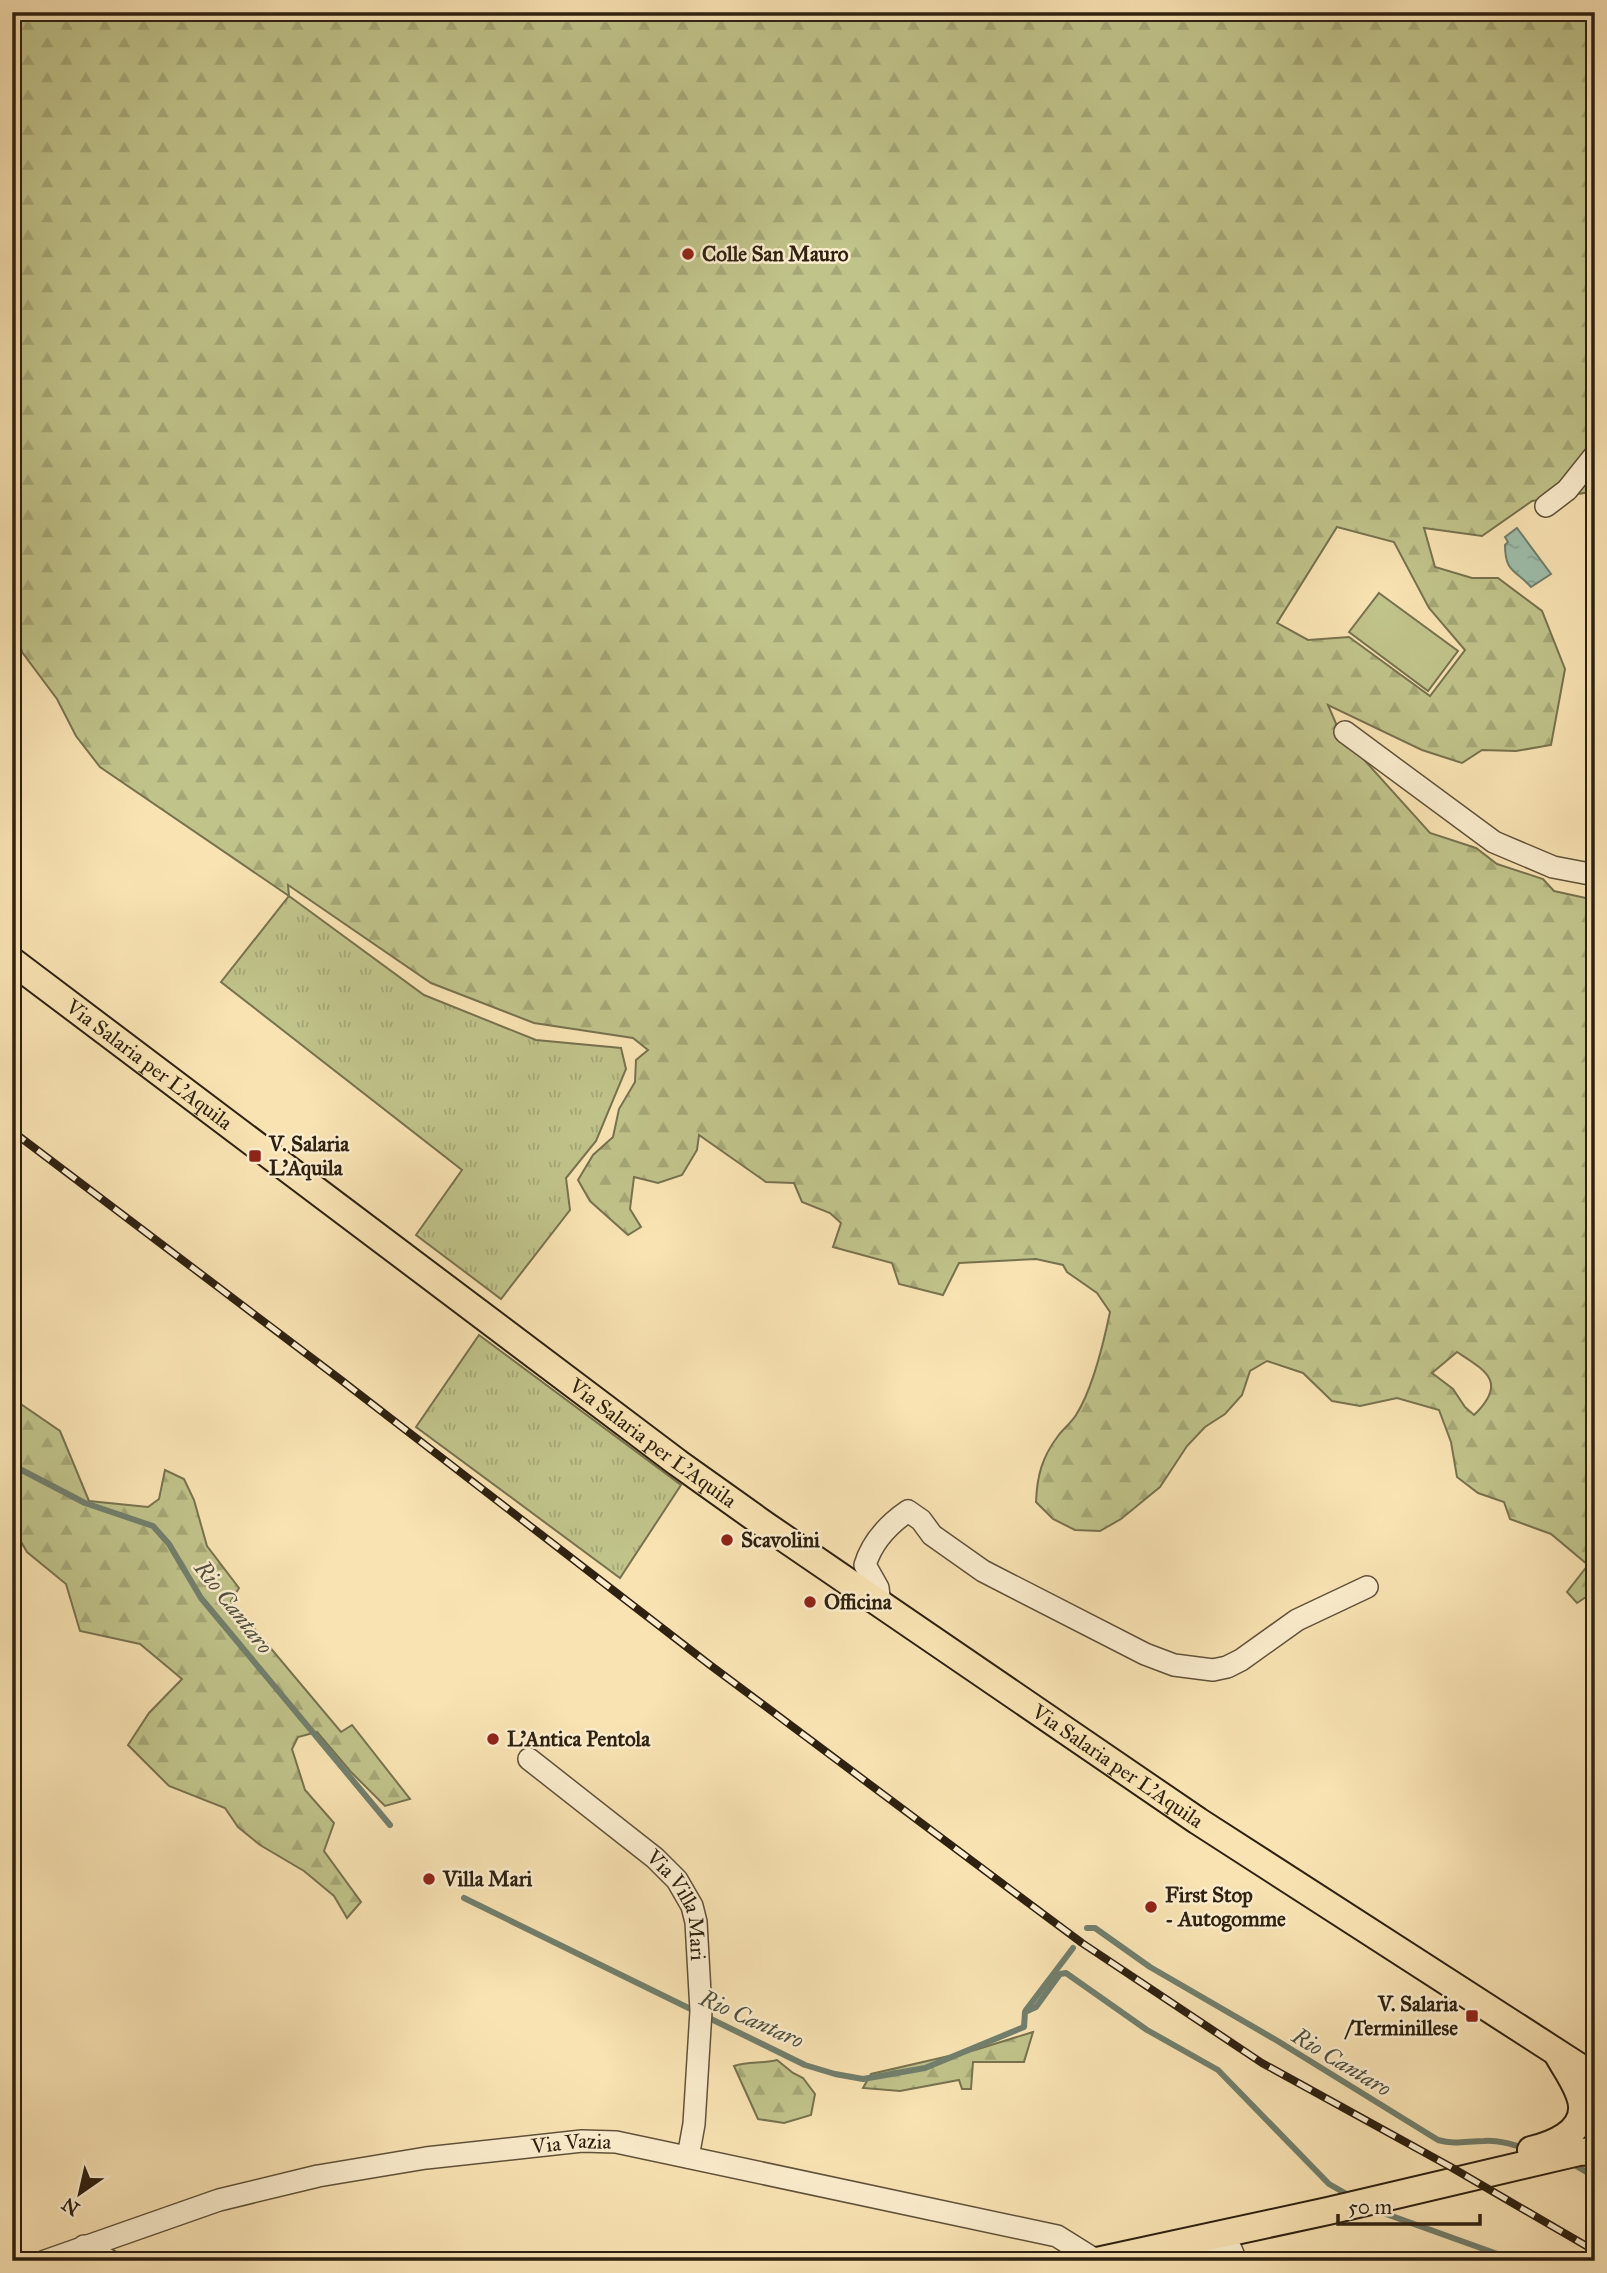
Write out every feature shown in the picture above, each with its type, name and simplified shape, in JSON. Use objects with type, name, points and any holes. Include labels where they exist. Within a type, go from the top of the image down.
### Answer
[{"type":"main road","name":"Via Salaria per L'Aquila","points":[[12,961],[678,1463],[1198,1821],[1595,2077]]},
{"type":"main road","points":[[1097,2261],[1263,2225],[1449,2166],[1563,2151],[1558,2142],[1587,2116],[1555,2051]]},
{"type":"street","points":[[1546,506],[1567,490],[1595,455]]},
{"type":"street","points":[[1345,732],[1494,842],[1553,867],[1595,875]]},
{"type":"street","points":[[880,1604],[878,1588],[865,1565],[874,1545],[893,1521],[908,1511],[921,1520],[932,1535],[983,1571],[1144,1654],[1174,1665],[1213,1670],[1227,1667],[1297,1620],[1367,1587]]},
{"type":"street","name":"Via Villa Mari","points":[[529,1759],[655,1858],[677,1880],[692,1906],[696,1922],[701,2011],[694,2124],[688,2157]]},
{"type":"street","name":"Via Vazia","points":[[45,2261],[219,2200],[318,2176],[426,2158],[582,2141],[616,2141],[1058,2236],[1097,2261]]},
{"type":"street","points":[[1237,2261],[1241,2244],[1263,2225]]},
{"type":"street","points":[[1205,2261],[1214,2236],[1231,2249],[1237,2261]]},
{"type":"street","points":[[84,2246],[110,2261]]},
{"type":"street","points":[[1144,2251],[1172,2255],[1187,2261]]},
{"type":"green space","points":[[12,12],[1595,12],[1595,515],[1591,492],[1532,501],[1482,536],[1424,528],[1435,567],[1472,578],[1498,578],[1542,611],[1565,669],[1551,745],[1516,751],[1482,750],[1462,763],[1422,750],[1328,705],[1340,733],[1430,833],[1476,848],[1497,864],[1543,879],[1554,891],[1595,900],[1595,1591],[1577,1603],[1567,1592],[1588,1565],[1551,1534],[1510,1519],[1504,1502],[1478,1493],[1457,1477],[1451,1442],[1439,1410],[1397,1398],[1360,1406],[1332,1401],[1303,1373],[1267,1361],[1250,1371],[1242,1395],[1225,1414],[1205,1427],[1187,1446],[1160,1487],[1121,1519],[1100,1531],[1075,1530],[1053,1519],[1036,1502],[1039,1475],[1053,1444],[1082,1405],[1097,1365],[1110,1312],[1097,1293],[1067,1272],[1063,1265],[1036,1259],[959,1263],[943,1295],[899,1284],[892,1263],[833,1247],[841,1223],[830,1213],[802,1202],[794,1183],[766,1182],[699,1135],[697,1150],[682,1175],[658,1183],[634,1177],[630,1209],[641,1227],[628,1235],[590,1201],[578,1180],[593,1155],[613,1137],[619,1109],[635,1082],[636,1060],[648,1050],[633,1038],[534,1023],[431,983],[288,885],[289,896],[100,767],[76,736],[57,699],[22,652],[12,615]],"holes":[[[1337,527],[1394,542],[1429,608],[1465,650],[1430,696],[1349,637],[1308,640],[1277,623]],[[1457,1352],[1477,1365],[1489,1378],[1490,1394],[1474,1415],[1453,1389],[1432,1373]]]},
{"type":"green space","points":[[1379,593],[1458,651],[1428,691],[1349,632]]},
{"type":"green space","points":[[289,896],[424,995],[536,1040],[621,1048],[626,1069],[596,1141],[566,1178],[570,1210],[501,1299],[416,1235],[462,1170],[221,982]]},
{"type":"green space","points":[[479,1335],[681,1485],[620,1578],[416,1427]]},
{"type":"green space","points":[[12,1398],[60,1431],[89,1501],[148,1507],[159,1499],[165,1470],[184,1479],[194,1500],[207,1546],[239,1588],[231,1601],[341,1732],[352,1725],[410,1799],[385,1806],[317,1732],[298,1737],[292,1749],[305,1790],[334,1823],[324,1851],[361,1902],[347,1918],[334,1896],[304,1871],[260,1845],[238,1827],[225,1808],[169,1786],[128,1745],[149,1713],[182,1679],[140,1644],[80,1631],[66,1584],[27,1552],[12,1526]]},
{"type":"green space","points":[[1033,2032],[1024,2062],[973,2062],[971,2089],[962,2089],[959,2080],[900,2091],[863,2088],[871,2074],[975,2050]]},
{"type":"green space","points":[[777,2060],[803,2078],[815,2094],[811,2115],[784,2123],[758,2119],[734,2066]]},
{"type":"water","points":[[1517,528],[1551,574],[1531,587],[1512,570],[1507,561],[1505,545],[1508,542],[1505,537]]},
{"type":"waterway","name":"Rio Cantaro","points":[[12,1465],[85,1503],[153,1526],[169,1544],[201,1598],[390,1825]]},
{"type":"waterway","name":"Rio Cantaro","points":[[464,1898],[805,2065],[863,2079],[925,2068],[1024,2027],[1025,2012],[1036,2007],[1060,1974],[1066,1973],[1147,2030],[1218,2070],[1329,2184],[1350,2196]]},
{"type":"waterway","name":"Rio Cantaro","points":[[1087,1928],[1095,1928],[1150,1967],[1276,2040],[1438,2140],[1456,2143],[1494,2141],[1524,2148]]},
{"type":"waterway","name":"Rio Cantaro","points":[[1026,2010],[1073,1948]]},
{"type":"waterway","name":"Rio Cantaro","points":[[1571,2163],[1595,2177]]},
{"type":"waterway","name":"Rio Cantaro","points":[[1375,2210],[1517,2261]]},
{"type":"railway","points":[[12,1131],[341,1380],[710,1665],[1082,1943],[1262,2063],[1449,2166],[1595,2251]]},
{"type":"place","name":"Colle San Mauro","points":[[688,254]]},
{"type":"place","name":"V. Salaria L'Aquila","points":[[255,1156]]},
{"type":"place","name":"Scavolini","points":[[727,1540]]},
{"type":"place","name":"Officina","points":[[810,1602]]},
{"type":"place","name":"L'Antica Pentola","points":[[493,1739]]},
{"type":"place","name":"Villa Mari","points":[[429,1879]]},
{"type":"place","name":"First Stop - Autogomme","points":[[1151,1907]]},
{"type":"place","name":"V. Salaria /Terminillese","points":[[1472,2016]]}]
